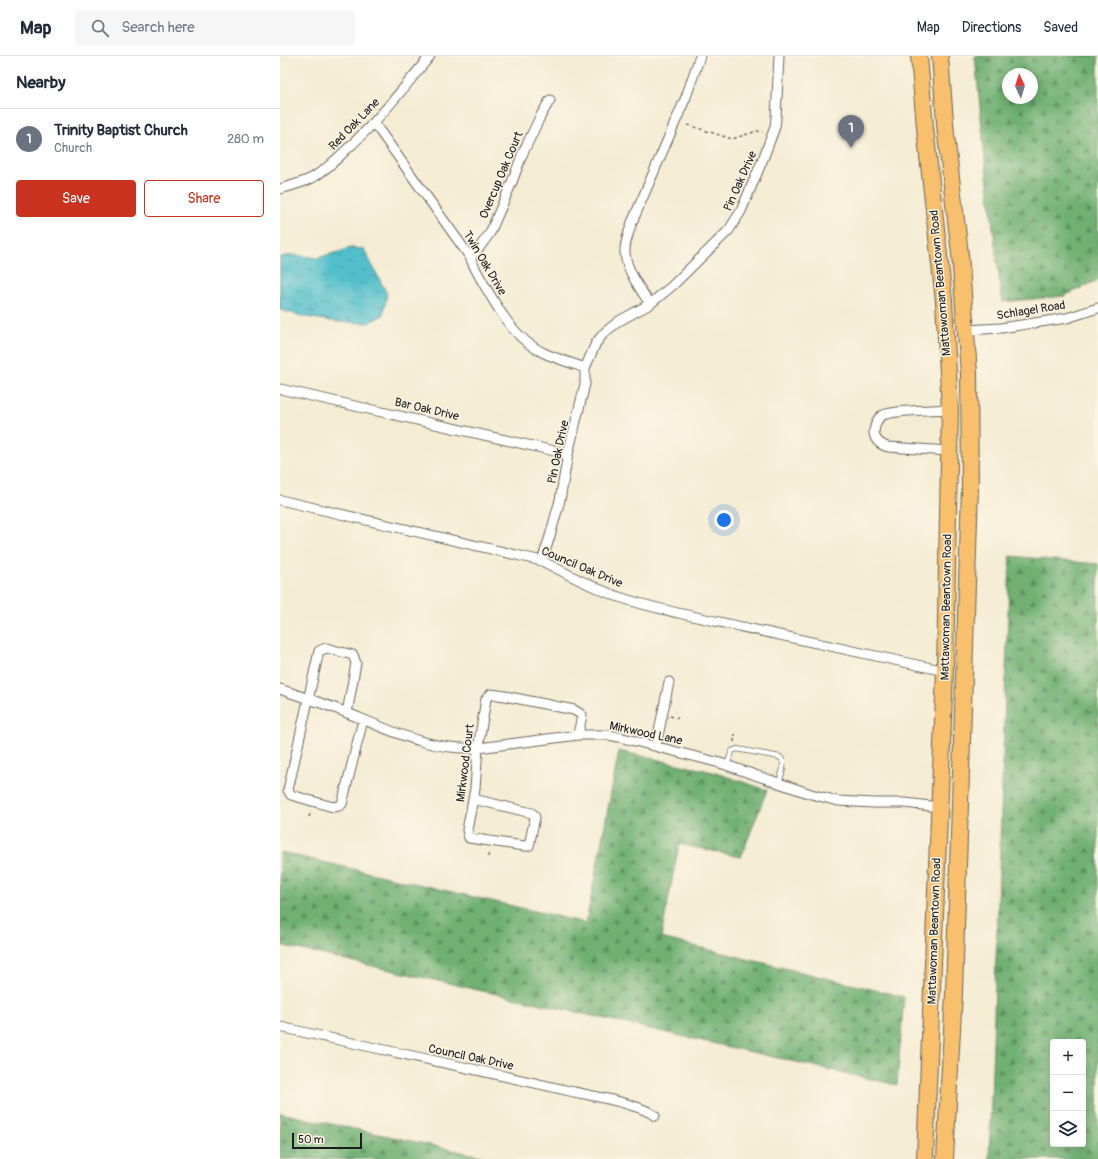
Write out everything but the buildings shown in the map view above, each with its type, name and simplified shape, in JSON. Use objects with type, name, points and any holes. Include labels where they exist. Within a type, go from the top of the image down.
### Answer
[{"type":"highway","name":"Mattawoman Beantown Road","points":[[919,56],[925,128],[944,301],[950,409],[945,671],[925,1159]]},
{"type":"highway","points":[[923,56],[927,63],[928,70],[956,314],[958,321],[966,330],[958,344],[960,392],[958,497],[948,522]]},
{"type":"highway","name":"Mattawoman Beantown Road","points":[[940,56],[946,135],[960,254],[970,373],[970,488],[954,993],[945,1159]]},
{"type":"highway","points":[[957,873],[952,838],[956,686],[945,671],[957,640],[961,548],[970,488]]},
{"type":"street","name":"Red Oak Lane","points":[[280,189],[296,185],[312,178],[332,164],[374,123],[430,56]]},
{"type":"street","points":[[650,304],[628,264],[625,251],[626,242],[631,225],[686,97],[700,56]]},
{"type":"street","name":"Pin Oak Drive","points":[[542,561],[560,500],[568,454],[584,384],[585,368],[596,343],[604,333],[618,321],[650,304],[672,286],[729,230],[741,211],[775,127],[779,56]]},
{"type":"street","name":"Overcup Oak Court","points":[[470,257],[490,233],[522,155],[550,100]]},
{"type":"street","name":"Twin Oak Drive","points":[[374,123],[470,257],[483,284],[511,327],[527,342],[544,353],[585,368]]},
{"type":"street","name":"Schlagel Road","points":[[966,330],[1001,328],[1067,318],[1098,308]]},
{"type":"street","name":"Bar Oak Drive","points":[[280,388],[568,454]]},
{"type":"street","points":[[949,452],[888,447],[879,443],[875,438],[874,430],[881,416],[886,414],[950,409]]},
{"type":"street","name":"Council Oak Drive","points":[[280,500],[542,561],[608,593],[678,613],[945,671]]},
{"type":"street","points":[[347,713],[356,663],[353,655],[326,648],[319,651],[288,790],[291,795],[333,807],[342,804],[363,720]]},
{"type":"street","points":[[656,746],[669,682]]},
{"type":"street","name":"Mirkwood Lane","points":[[280,689],[347,713],[398,735],[431,744],[463,749],[578,736],[619,736],[727,766],[811,794],[838,801],[904,803],[939,806]]},
{"type":"street","name":"Mirkwood Court","points":[[473,799],[532,813],[535,817],[528,846],[469,838],[467,830],[473,799],[475,789],[478,748],[486,699],[492,694],[574,710],[582,715],[578,736]]},
{"type":"street","name":"Council Oak Drive","points":[[280,1027],[632,1105],[647,1111],[654,1116]]},
{"type":"lane","points":[[727,766],[732,751],[737,748],[780,757],[784,763],[779,783]]},
{"type":"path","points":[[688,125],[732,139],[757,131],[766,133]]},
{"type":"green space","points":[[975,56],[1098,56],[1098,280],[1064,296],[1002,302],[985,160]]},
{"type":"green space","points":[[1010,556],[1098,564],[1098,1159],[989,1159]]},
{"type":"green space","points":[[619,751],[713,772],[767,790],[741,857],[679,844],[661,938],[904,997],[897,1085],[280,945],[280,852],[586,923]]},
{"type":"green space","points":[[280,1113],[495,1159],[280,1159]]},
{"type":"water","points":[[351,248],[364,249],[387,294],[383,315],[368,323],[338,322],[306,317],[280,310],[280,257],[292,255],[318,258]]},
{"type":"place","name":"Trinity Baptist Church","points":[[851,148]]}]
